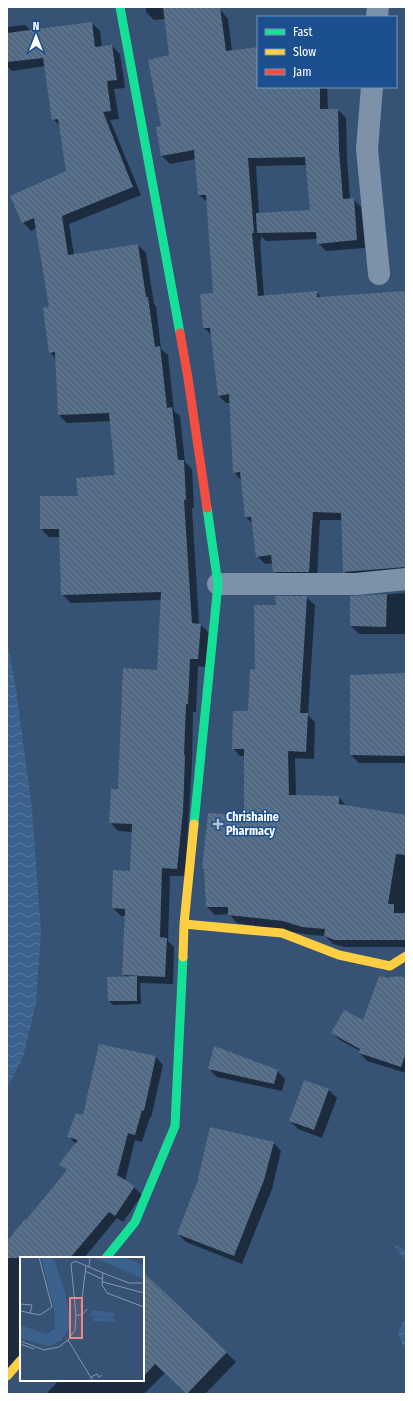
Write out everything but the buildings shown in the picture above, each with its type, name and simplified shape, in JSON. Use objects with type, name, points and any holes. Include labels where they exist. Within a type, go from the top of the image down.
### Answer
[{"type":"main road","points":[[107,1257],[135,1222],[174,1126],[184,924],[218,584],[188,378],[120,7]]},
{"type":"main road","points":[[184,924],[282,933],[339,955],[390,966],[406,956]]},
{"type":"main road","points":[[7,1376],[20,1361]]},
{"type":"street","points":[[372,88],[367,149],[379,274]]},
{"type":"street","points":[[218,584],[356,584],[406,579]]},
{"type":"water","points":[[7,639],[16,689],[32,809],[41,931],[36,1004],[23,1057],[7,1088]]},
{"type":"water","points":[[394,1245],[406,1250],[406,1262]]},
{"type":"water","points":[[406,1317],[406,1345],[403,1346],[398,1332]]},
{"type":"traffic: fast","points":[[120,7],[180,333]]},
{"type":"traffic: fast","points":[[194,824],[218,584],[207,508]]},
{"type":"traffic: fast","points":[[107,1257],[135,1222],[175,1126],[183,957]]},
{"type":"traffic: slow","points":[[183,957],[184,924],[194,824]]},
{"type":"traffic: slow","points":[[184,924],[282,933],[339,955],[390,966],[406,956]]},
{"type":"traffic: slow","points":[[7,1376],[20,1361]]},
{"type":"traffic: jam","points":[[180,333],[207,508]]},
{"type":"place","name":"Chrishaine Pharmacy","points":[[218,824]]}]
